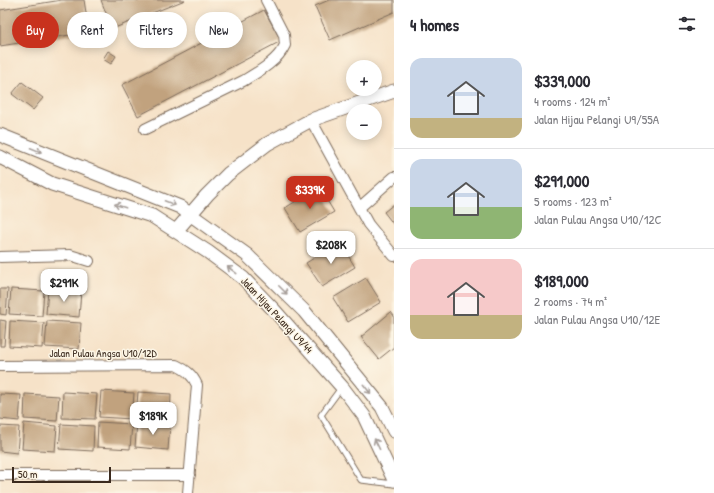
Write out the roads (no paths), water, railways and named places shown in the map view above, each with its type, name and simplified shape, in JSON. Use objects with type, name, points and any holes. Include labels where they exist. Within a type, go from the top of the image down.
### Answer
[{"type":"street","points":[[145,129],[244,81],[258,72],[280,53],[285,45],[284,35],[266,0]]},
{"type":"street","points":[[176,231],[228,174],[267,144],[311,120],[394,91]]},
{"type":"street","points":[[311,120],[373,232],[394,256]]},
{"type":"street","name":"Jalan Hijau Pelangi U9/44","points":[[0,135],[180,207],[247,255],[304,311],[382,407],[394,431]]},
{"type":"street","name":"Jalan Hijau Pelangi U9/44","points":[[0,157],[52,184],[152,216],[208,252],[242,278],[274,310],[342,387],[364,416],[394,480]]},
{"type":"street","points":[[359,208],[394,177]]},
{"type":"street","points":[[0,257],[70,255],[89,261]]},
{"type":"street","name":"Jalan Pulau Angsa U10/12D","points":[[0,366],[176,365],[187,370],[193,376],[197,384],[190,475]]},
{"type":"street","points":[[0,475],[190,475],[188,493]]},
{"type":"lane","points":[[342,387],[321,415],[361,480],[394,484]]}]
